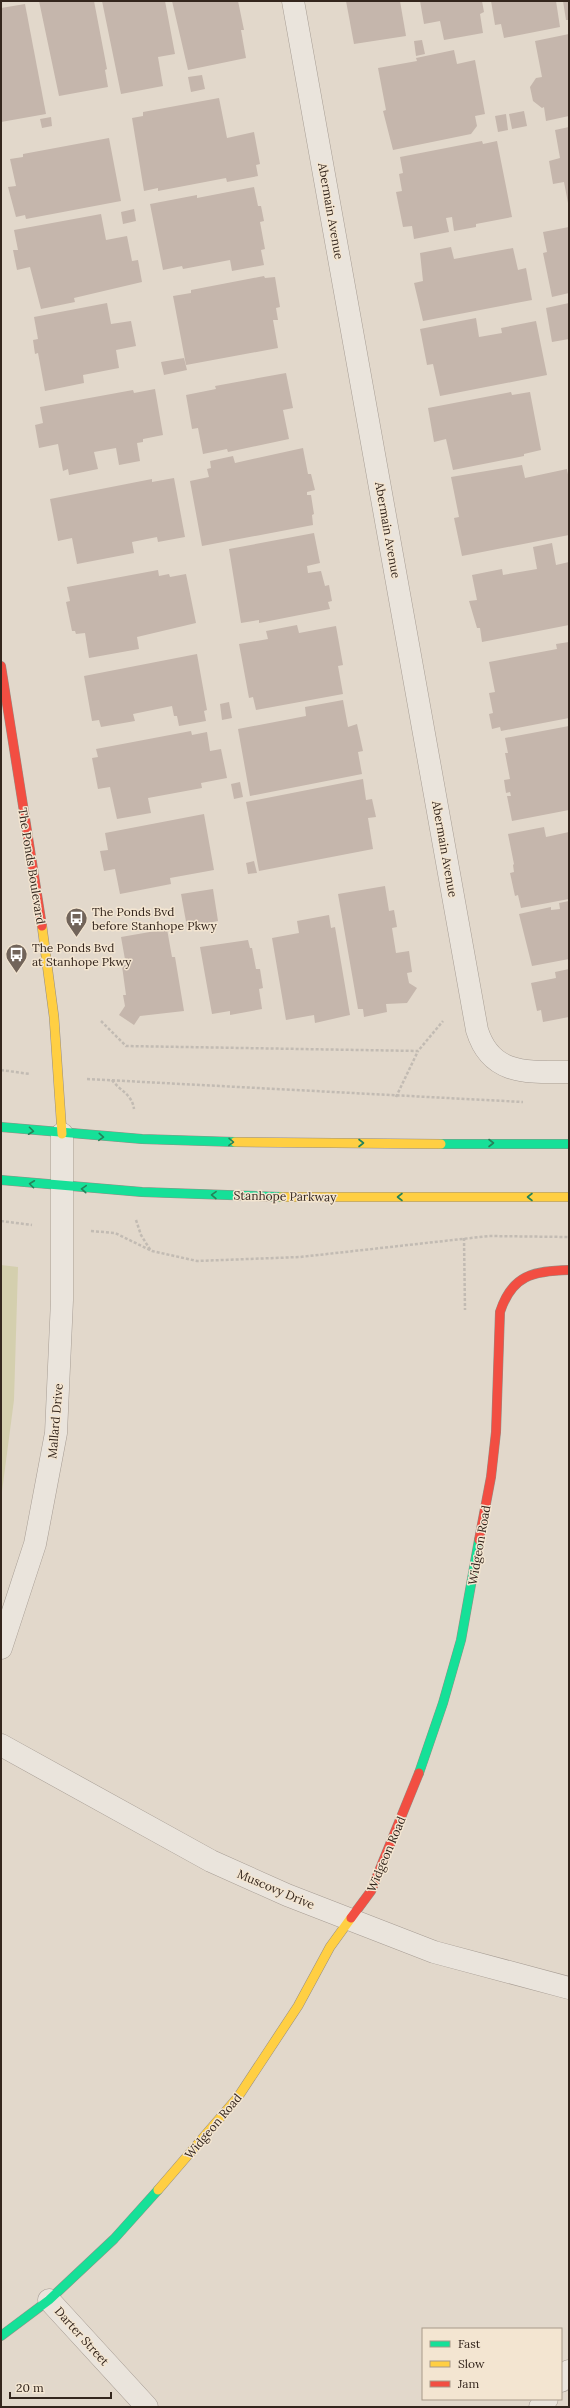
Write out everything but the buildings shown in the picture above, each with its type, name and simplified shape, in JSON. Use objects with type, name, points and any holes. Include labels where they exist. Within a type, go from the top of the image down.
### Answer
[{"type":"street","name":"Abermain Avenue","points":[[293,1],[478,1030],[482,1044],[490,1057],[508,1067],[532,1071],[569,1072]]},
{"type":"street","name":"The Ponds Boulevard","points":[[1,666],[42,930],[60,1076],[63,1188]]},
{"type":"street","points":[[1,1127],[134,1140],[569,1144]]},
{"type":"street","name":"Stanhope Parkway","points":[[1,1180],[63,1188],[154,1194],[569,1197]]},
{"type":"street","name":"Mallard Drive","points":[[1,1648],[35,1544],[56,1433],[62,1300],[63,1188]]},
{"type":"street","name":"Widgeon Road","points":[[1,2336],[49,2300],[114,2239],[178,2169],[238,2097],[298,2006],[330,1946],[352,1919],[371,1891],[411,1795],[443,1703],[461,1640],[491,1476],[496,1432],[500,1312],[504,1296],[514,1283],[528,1275],[544,1271],[569,1270]]},
{"type":"street","name":"Muscovy Drive","points":[[1,1745],[211,1861],[287,1895],[434,1952],[569,1988]]},
{"type":"street","name":"Darter Street","points":[[49,2300],[147,2407]]},
{"type":"street","points":[[562,2380],[569,2370]]},
{"type":"path","points":[[396,1097],[418,1051],[443,1020]]},
{"type":"path","points":[[101,1021],[126,1046],[418,1051]]},
{"type":"path","points":[[1,1070],[8,1071]]},
{"type":"path","points":[[101,1080],[396,1097],[527,1102]]},
{"type":"path","points":[[112,1080],[117,1087],[131,1098],[134,1112]]},
{"type":"path","points":[[1,1221],[23,1224]]},
{"type":"path","points":[[137,1223],[141,1235],[152,1251]]},
{"type":"path","points":[[115,1234],[152,1251],[198,1261],[300,1257],[489,1236],[569,1237]]},
{"type":"path","points":[[464,1238],[465,1310]]},
{"type":"shaded area","points":[[1,1265],[18,1267],[14,1400],[1,1499]]},
{"type":"traffic: fast","points":[[1,1127],[142,1139],[235,1142]]},
{"type":"traffic: fast","points":[[441,1144],[569,1144]]},
{"type":"traffic: fast","points":[[1,1180],[142,1192],[281,1197]]},
{"type":"traffic: fast","points":[[419,1773],[443,1703],[461,1640],[479,1540]]},
{"type":"traffic: fast","points":[[1,2336],[49,2300],[114,2239],[158,2190]]},
{"type":"traffic: slow","points":[[42,926],[54,1017],[62,1134]]},
{"type":"traffic: slow","points":[[235,1142],[441,1144]]},
{"type":"traffic: slow","points":[[281,1197],[569,1197]]},
{"type":"traffic: slow","points":[[158,2190],[238,2097],[298,2006],[330,1947],[351,1918]]},
{"type":"traffic: jam","points":[[1,666],[42,926]]},
{"type":"traffic: jam","points":[[479,1540],[491,1477],[496,1432],[500,1312],[511,1290],[526,1278],[545,1272],[569,1270]]},
{"type":"traffic: jam","points":[[351,1918],[371,1891],[419,1773]]},
{"type":"place","name":"The Ponds Bvd before Stanhope Pkwy","points":[[76,938]]},
{"type":"place","name":"The Ponds Bvd at Stanhope Pkwy","points":[[17,974]]}]
